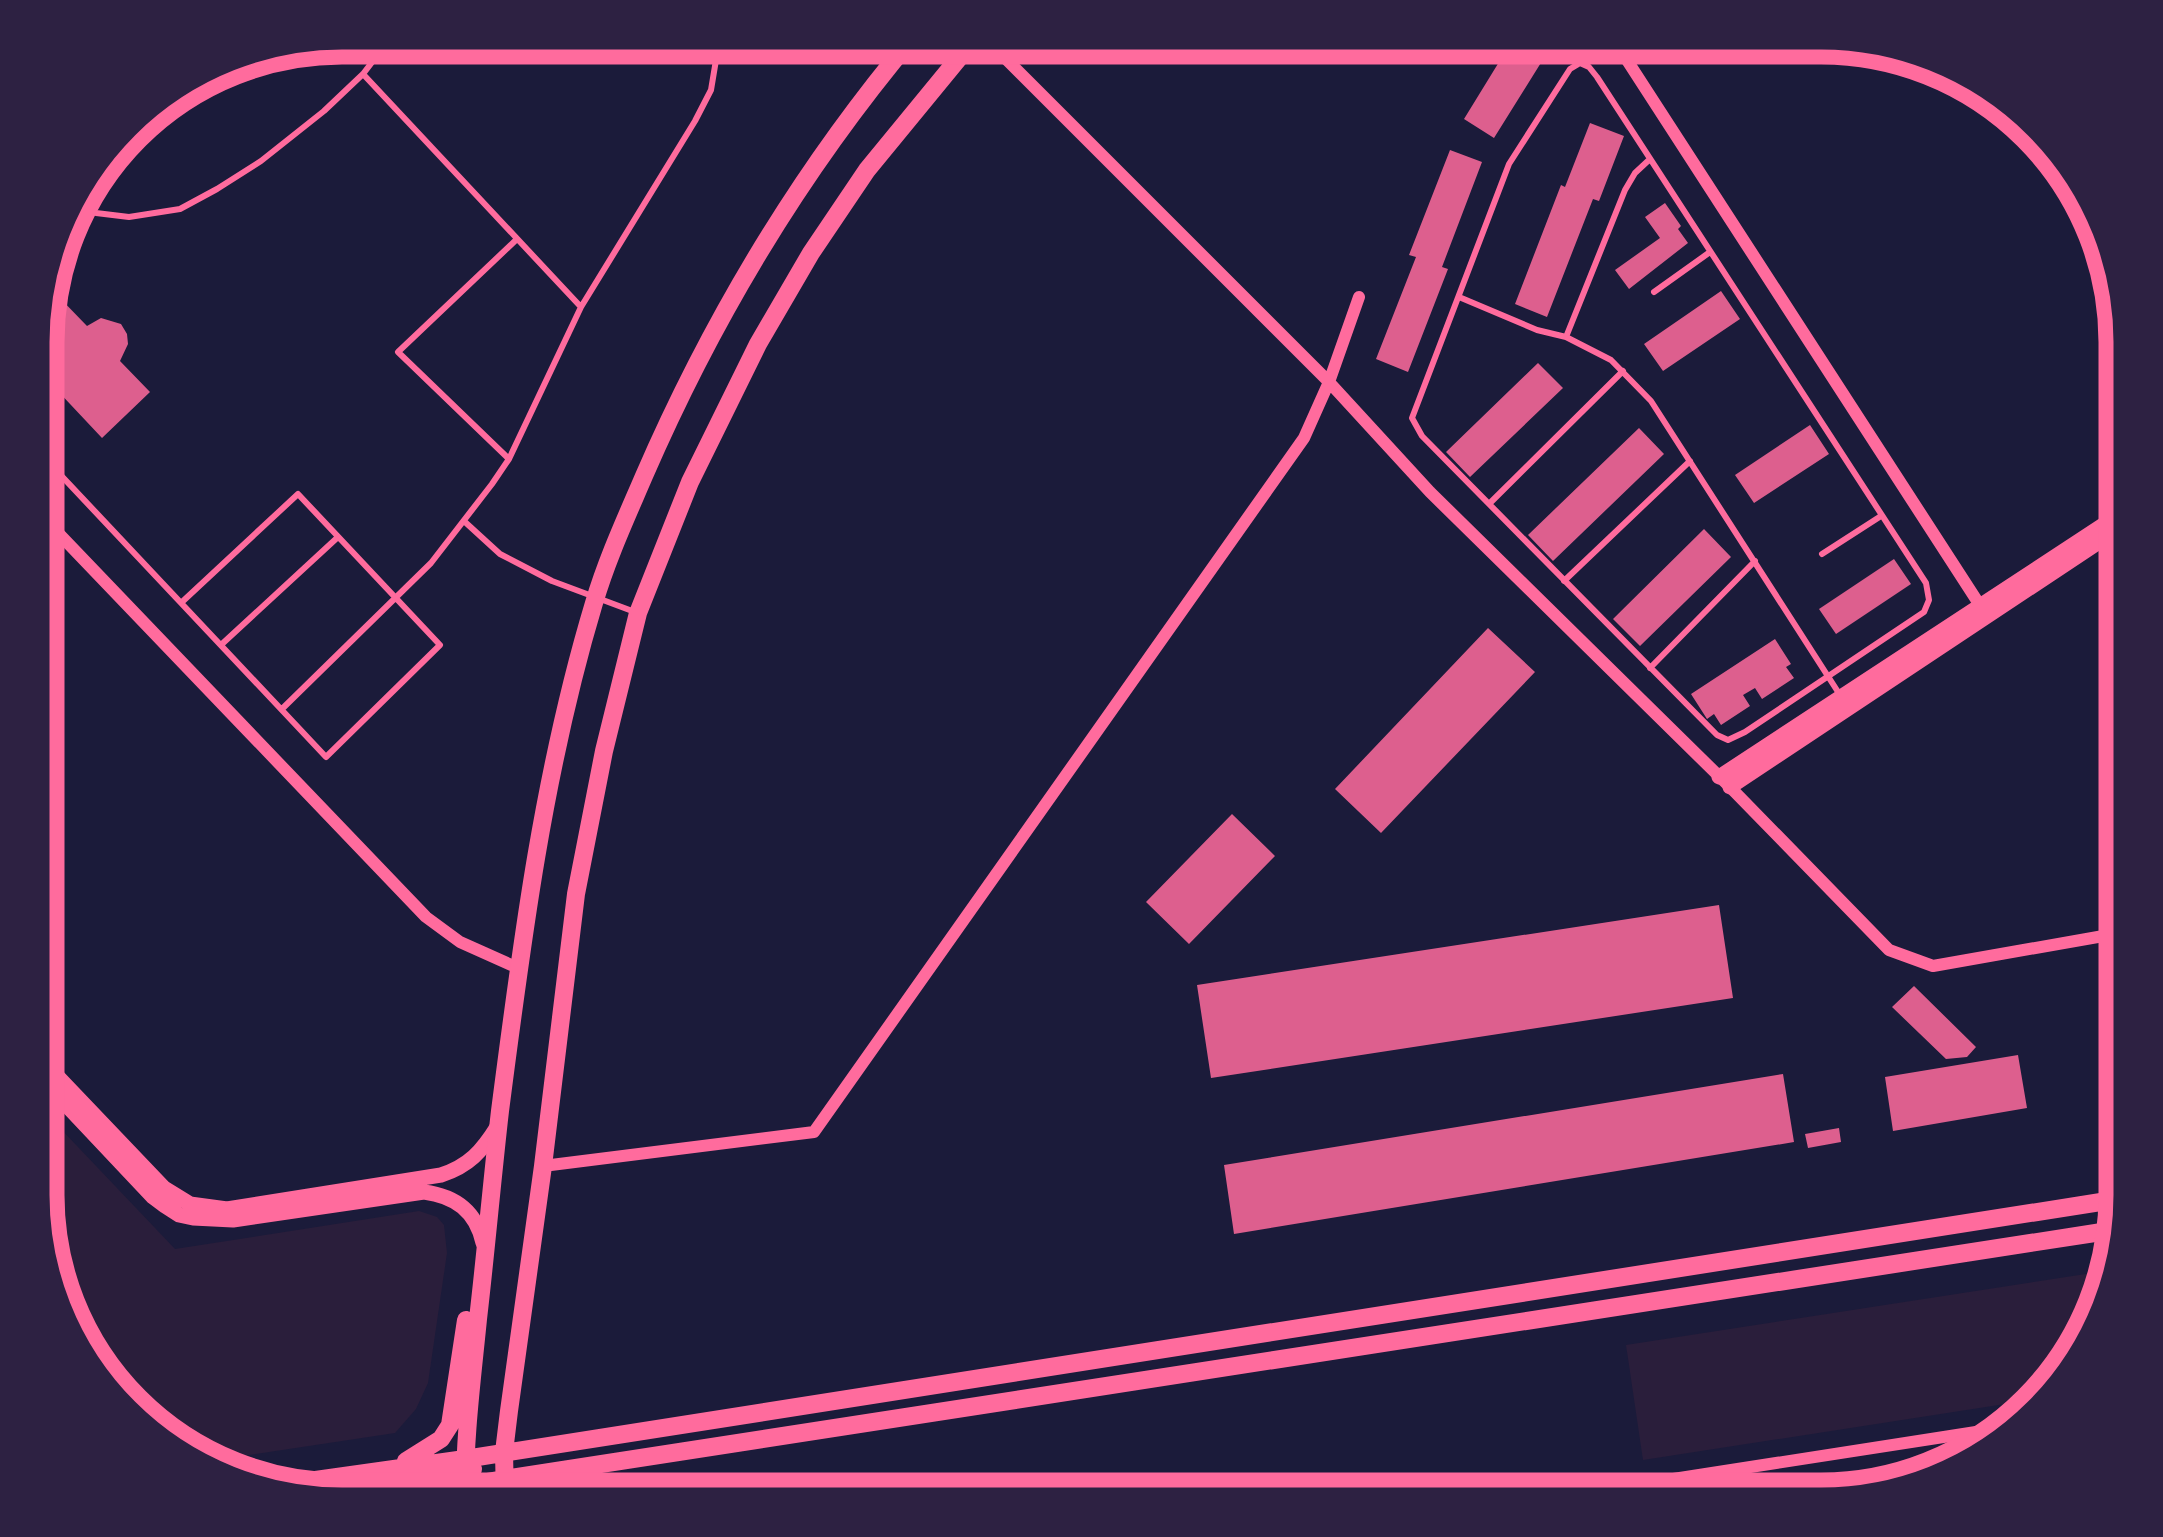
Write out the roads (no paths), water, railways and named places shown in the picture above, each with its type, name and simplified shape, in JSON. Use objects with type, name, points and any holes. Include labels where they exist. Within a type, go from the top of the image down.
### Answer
[{"type":"main road","points":[[465,1479],[484,1246],[518,968],[552,763],[595,597],[678,399],[730,299],[783,212],[896,57]]},
{"type":"main road","points":[[504,1479],[498,1453],[543,1166],[576,894],[638,613],[716,425],[800,271],[868,170],[960,57]]},
{"type":"main road","points":[[465,1479],[498,1453],[2105,1201]]},
{"type":"main road","points":[[318,1478],[391,1468],[465,1479],[504,1479],[2103,1232]]},
{"type":"main road","points":[[391,1468],[429,1449],[450,1424],[471,1290],[484,1246]]},
{"type":"street","points":[[1002,57],[1889,950],[1933,966],[2105,936]]},
{"type":"street","points":[[1626,58],[1984,611]]},
{"type":"street","points":[[543,1166],[814,1132],[1304,438],[1359,297]]},
{"type":"street","points":[[1984,611],[2105,525]]},
{"type":"street","points":[[57,532],[427,916],[460,942],[518,968]]},
{"type":"street","points":[[1725,782],[2105,537]]},
{"type":"street","points":[[58,1077],[164,1188],[205,1208],[227,1209],[442,1175],[472,1161],[499,1124]]},
{"type":"street","points":[[58,1096],[153,1197],[179,1214],[233,1220],[424,1192],[442,1194],[466,1208],[481,1231],[484,1246]]},
{"type":"street","points":[[1668,1480],[1981,1431]]},
{"type":"lane","points":[[90,210],[129,217],[180,209],[218,189],[323,111],[376,57]]},
{"type":"lane","points":[[283,708],[431,562],[465,523],[508,459],[581,307],[695,121],[711,90],[716,57]]},
{"type":"lane","points":[[1580,63],[1589,67],[1710,252],[1926,584],[1929,600],[1924,612],[1728,740],[1717,735],[1564,581],[1422,436],[1412,418],[1509,164],[1570,69],[1580,63]]},
{"type":"lane","points":[[363,74],[581,307]]},
{"type":"lane","points":[[1566,337],[1625,190],[1650,159]]},
{"type":"lane","points":[[508,459],[398,352],[518,239]]},
{"type":"lane","points":[[1654,292],[1710,252]]},
{"type":"lane","points":[[1459,296],[1537,330],[1566,337],[1623,371],[1651,401],[1845,702]]},
{"type":"lane","points":[[1489,504],[1623,371]]},
{"type":"lane","points":[[1564,581],[1690,461]]},
{"type":"lane","points":[[57,471],[326,757],[440,645],[298,494],[182,602]]},
{"type":"lane","points":[[1822,554],[1881,516]]},
{"type":"lane","points":[[465,523],[500,554],[552,581],[638,613]]},
{"type":"lane","points":[[222,644],[338,537]]},
{"type":"lane","points":[[1650,668],[1755,561]]}]
